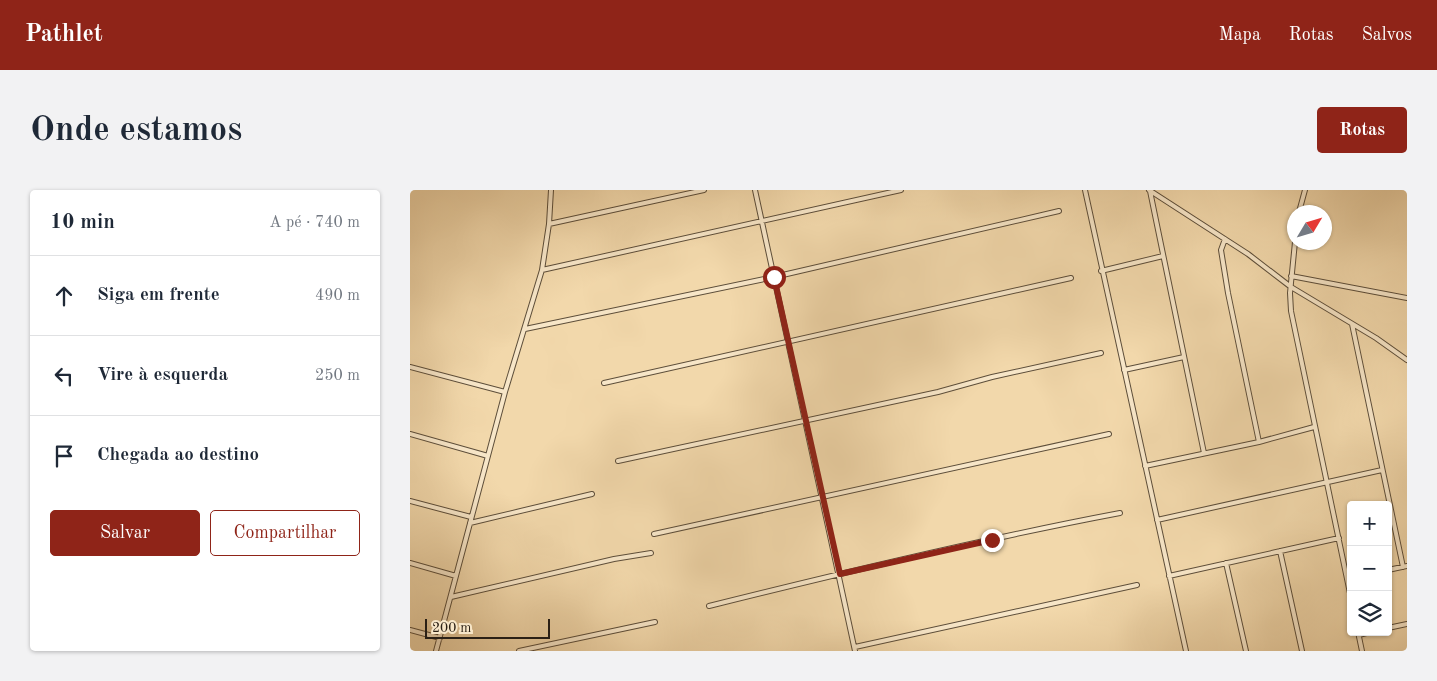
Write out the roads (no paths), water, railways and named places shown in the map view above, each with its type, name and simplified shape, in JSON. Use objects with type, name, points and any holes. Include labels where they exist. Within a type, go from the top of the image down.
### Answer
[{"type":"street","points":[[436,651],[505,392],[542,270],[549,224],[551,190]]},
{"type":"street","points":[[549,224],[704,190]]},
{"type":"street","points":[[755,190],[855,649],[1137,584]]},
{"type":"street","points":[[542,270],[901,190]]},
{"type":"street","points":[[1085,190],[1101,271],[1186,651]]},
{"type":"street","points":[[1149,190],[1255,258],[1291,287],[1407,360]]},
{"type":"street","points":[[1149,190],[1204,453]]},
{"type":"street","points":[[1301,205],[1305,190]]},
{"type":"street","points":[[525,329],[774,277],[1059,211]]},
{"type":"street","points":[[1225,239],[1221,250],[1259,442]]},
{"type":"street","points":[[1294,250],[1291,276],[1291,310],[1314,427],[1347,572]]},
{"type":"street","points":[[1101,271],[1163,256]]},
{"type":"street","points":[[1291,276],[1407,298]]},
{"type":"street","points":[[604,384],[1071,278]]},
{"type":"street","points":[[1352,324],[1382,470],[1405,566],[1392,569]]},
{"type":"street","points":[[618,461],[806,421],[1101,353]]},
{"type":"street","points":[[1124,370],[1184,358]]},
{"type":"street","points":[[410,367],[505,392]]},
{"type":"street","points":[[1145,466],[1259,442],[1314,427]]},
{"type":"street","points":[[410,434],[488,456]]},
{"type":"street","points":[[654,534],[1109,434]]},
{"type":"street","points":[[1156,520],[1382,470]]},
{"type":"street","points":[[470,523],[592,494]]},
{"type":"street","points":[[410,501],[472,517]]},
{"type":"street","points":[[709,606],[1052,526],[1120,514]]},
{"type":"street","points":[[1169,576],[1339,538]]},
{"type":"street","points":[[1280,551],[1302,651]]},
{"type":"street","points":[[451,597],[614,559],[651,553]]},
{"type":"street","points":[[1226,563],[1246,651]]},
{"type":"street","points":[[410,564],[456,576]]},
{"type":"street","points":[[519,651],[655,622]]},
{"type":"street","points":[[1392,627],[1407,624]]},
{"type":"street","points":[[410,630],[440,638]]},
{"type":"street","points":[[1358,636],[1362,651]]}]
